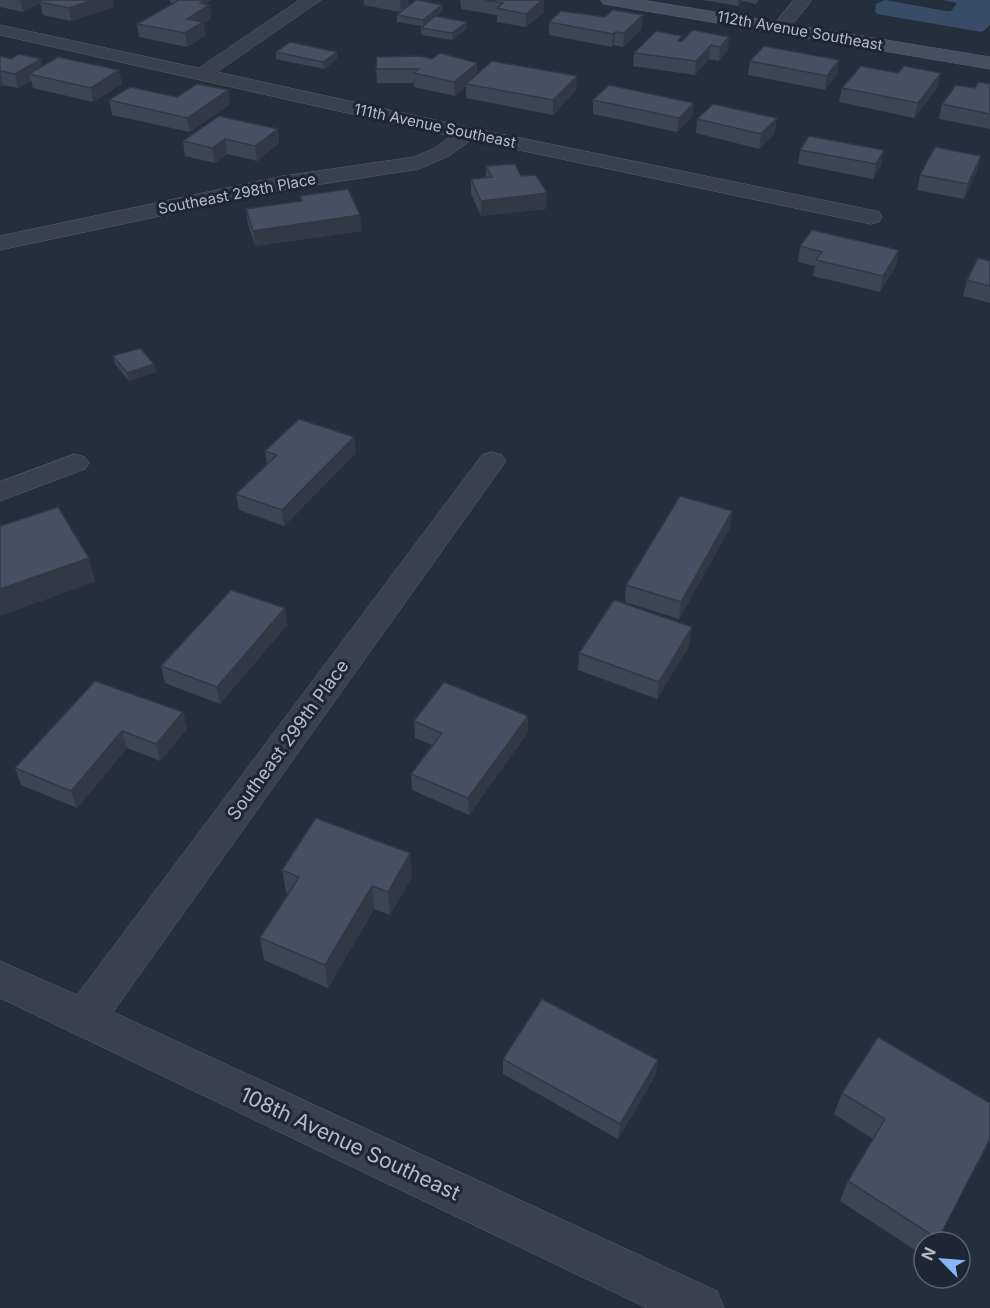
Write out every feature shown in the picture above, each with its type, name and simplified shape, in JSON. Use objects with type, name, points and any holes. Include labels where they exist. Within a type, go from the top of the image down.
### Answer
[{"type":"street","points":[[200,75],[312,0]]},
{"type":"street","name":"112th Avenue Southeast","points":[[610,0],[990,63]]},
{"type":"street","points":[[781,27],[803,0]]},
{"type":"street","name":"111th Avenue Southeast","points":[[0,30],[467,133],[871,217]]},
{"type":"street","name":"Southeast 298th Place","points":[[0,243],[283,183],[419,163],[442,152],[467,133]]},
{"type":"street","name":"Southeast 299th Place","points":[[84,1019],[492,461]]},
{"type":"street","points":[[0,492],[75,463]]},
{"type":"street","name":"108th Avenue Southeast","points":[[0,979],[699,1308]]},
{"type":"water","points":[[885,0],[951,11],[957,3],[942,0],[990,0],[990,25],[982,32],[877,14],[876,4]]},
{"type":"building","points":[[43,0],[93,0],[69,8],[40,2]]},
{"type":"building","points":[[179,0],[204,0],[200,3],[209,5],[187,19],[203,22],[185,33],[137,24]]},
{"type":"building","points":[[416,0],[442,5],[423,20],[397,15]]},
{"type":"building","points":[[485,0],[542,0],[526,14],[497,8],[503,3]]},
{"type":"building","points":[[613,10],[643,15],[624,33],[615,32],[613,34],[549,22],[561,11],[605,17]]},
{"type":"building","points":[[435,16],[467,22],[452,33],[421,28]]},
{"type":"building","points":[[693,30],[729,37],[720,47],[711,45],[696,61],[634,53],[656,31],[682,36],[678,41],[682,41]]},
{"type":"building","points":[[290,42],[337,52],[323,62],[276,52]]},
{"type":"building","points":[[764,46],[839,60],[827,76],[750,61]]},
{"type":"building","points":[[440,53],[477,63],[454,82],[414,73],[419,69],[376,69],[377,57],[420,56],[432,59]]},
{"type":"building","points":[[19,54],[41,59],[15,74],[0,71],[0,56],[11,59]]},
{"type":"building","points":[[58,57],[119,70],[91,88],[29,74]]},
{"type":"building","points":[[492,61],[577,76],[553,100],[466,84]]},
{"type":"building","points":[[861,66],[898,73],[904,66],[941,73],[918,103],[842,88]]},
{"type":"building","points":[[979,82],[990,84],[990,114],[942,104],[956,85],[975,88]]},
{"type":"building","points":[[197,84],[228,90],[187,118],[109,100],[130,87],[177,97]]},
{"type":"building","points":[[609,85],[694,103],[679,118],[593,100]]},
{"type":"building","points":[[713,104],[777,118],[761,134],[697,119]]},
{"type":"building","points":[[219,116],[278,129],[255,146],[225,139],[212,148],[183,141]]},
{"type":"building","points":[[809,136],[884,150],[876,164],[800,150]]},
{"type":"building","points":[[935,147],[981,156],[968,184],[920,175]]},
{"type":"building","points":[[515,164],[521,176],[536,175],[547,193],[481,201],[471,179],[492,177],[486,166]]},
{"type":"building","points":[[348,189],[360,215],[253,231],[246,209],[302,201],[300,196]]},
{"type":"building","points":[[812,230],[899,250],[883,276],[816,260],[822,252],[800,246]]},
{"type":"building","points":[[978,258],[990,261],[990,286],[967,280]]},
{"type":"building","points":[[140,348],[154,364],[127,373],[113,356]]},
{"type":"building","points":[[299,419],[354,437],[282,510],[236,494],[277,455],[265,451]]},
{"type":"building","points":[[680,496],[732,511],[681,602],[626,585]]},
{"type":"building","points":[[58,507],[89,558],[0,589],[0,526]]},
{"type":"building","points":[[231,590],[285,608],[217,687],[161,666]]},
{"type":"building","points":[[614,600],[692,627],[659,682],[579,653]]},
{"type":"building","points":[[95,681],[183,712],[156,744],[122,731],[71,791],[15,768]]},
{"type":"building","points":[[444,682],[528,716],[468,798],[411,774],[442,733],[414,721]]},
{"type":"building","points":[[316,818],[410,853],[388,892],[372,886],[325,965],[260,938],[299,877],[282,870]]},
{"type":"building","points":[[542,999],[658,1060],[620,1124],[503,1059]]},
{"type":"building","points":[[878,1037],[990,1103],[990,1139],[943,1230],[924,1230],[848,1181],[885,1119],[842,1093]]}]
